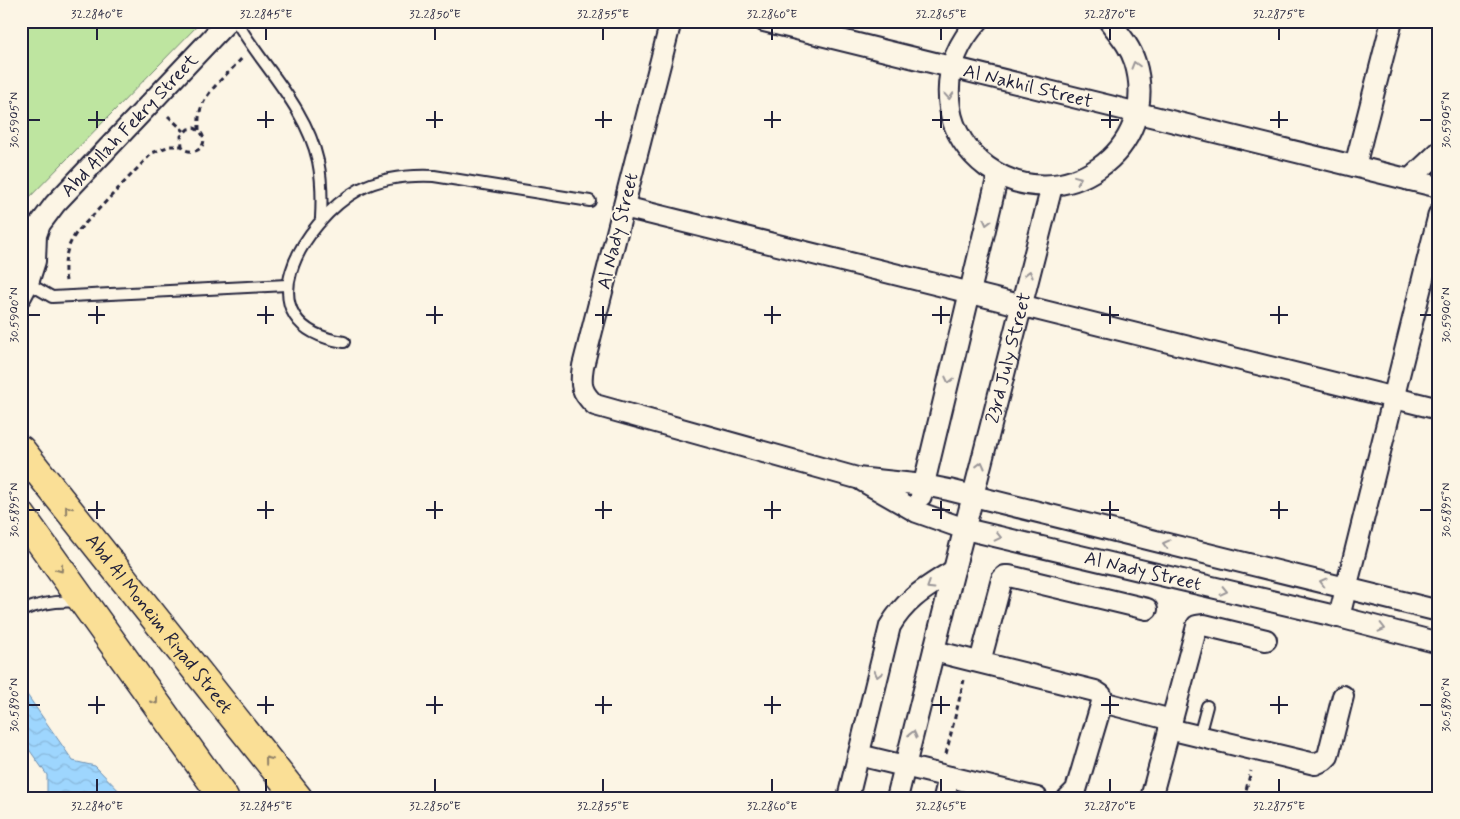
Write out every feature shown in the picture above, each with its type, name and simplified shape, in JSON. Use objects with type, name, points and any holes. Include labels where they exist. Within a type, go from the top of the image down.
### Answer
[{"type":"highway","name":"Abd Al Moneim Riyad Street","points":[[21,450],[298,798]]},
{"type":"highway","points":[[21,515],[224,798]]},
{"type":"street","name":"Abd Allah Fekry Street","points":[[32,235],[68,190],[228,21]]},
{"type":"street","name":"Al Nady Street","points":[[671,21],[580,381],[584,395],[595,405],[857,478],[924,485],[1439,611]]},
{"type":"street","name":"Al Nakhil Street","points":[[764,21],[1439,187]]},
{"type":"street","points":[[978,21],[968,32],[958,49],[951,67],[948,92],[951,117],[962,140],[977,160],[998,175],[1024,184],[1052,186],[1075,181],[1097,171],[1103,166],[1115,155],[1129,136],[1137,113],[1140,88],[1135,62],[1124,39],[1108,21]]},
{"type":"street","points":[[1355,166],[1392,21]]},
{"type":"street","points":[[1409,180],[1439,152]]},
{"type":"street","points":[[917,512],[998,175]]},
{"type":"street","name":"23rd July Street","points":[[897,798],[1052,186]]},
{"type":"street","points":[[624,207],[1439,409]]},
{"type":"street","points":[[1339,617],[1439,214]]},
{"type":"street","points":[[24,289],[34,261],[32,235]]},
{"type":"street","name":"Al Nady Street","points":[[857,478],[917,512],[964,529],[1339,617],[1439,643]]},
{"type":"street","points":[[1194,584],[1202,552]]},
{"type":"street","points":[[848,798],[890,626],[915,595],[954,570]]},
{"type":"street","points":[[974,661],[1005,576],[1147,609]]},
{"type":"street","points":[[1151,798],[1197,626],[1204,625],[1266,640]]},
{"type":"street","points":[[934,651],[1095,691],[1101,695],[1102,702],[1076,790],[1068,798]]},
{"type":"street","points":[[1102,702],[1170,724],[1199,736],[1315,764],[1328,756],[1343,696]]},
{"type":"street","points":[[859,755],[1024,796]]},
{"type":"street","points":[[944,798],[945,776]]},
{"type":"lane","points":[[236,21],[294,105],[308,131],[317,159],[321,182],[321,218]]},
{"type":"lane","points":[[344,342],[326,339],[310,331],[297,319],[289,302],[287,285],[298,253],[306,238],[321,218],[361,188],[384,180],[409,175],[434,176],[590,201]]},
{"type":"lane","points":[[21,216],[32,235]]},
{"type":"lane","points":[[24,289],[52,297],[287,285]]},
{"type":"lane","points":[[21,612],[49,603],[64,601],[84,602]]},
{"type":"lane","points":[[1199,736],[1207,706]]},
{"type":"path","points":[[199,130],[194,128],[184,131],[180,141],[185,150],[190,152],[200,148],[204,139],[199,130],[199,112],[202,105],[209,94],[253,46]]},
{"type":"path","points":[[67,296],[65,255],[70,241],[152,153],[170,146],[182,146]]},
{"type":"path","points":[[945,776],[974,661]]},
{"type":"path","points":[[1244,798],[1256,750]]},
{"type":"green space","points":[[21,21],[202,21],[21,206]]},
{"type":"water","points":[[21,686],[73,761],[95,766],[126,798],[47,798],[47,775],[21,738]]}]
